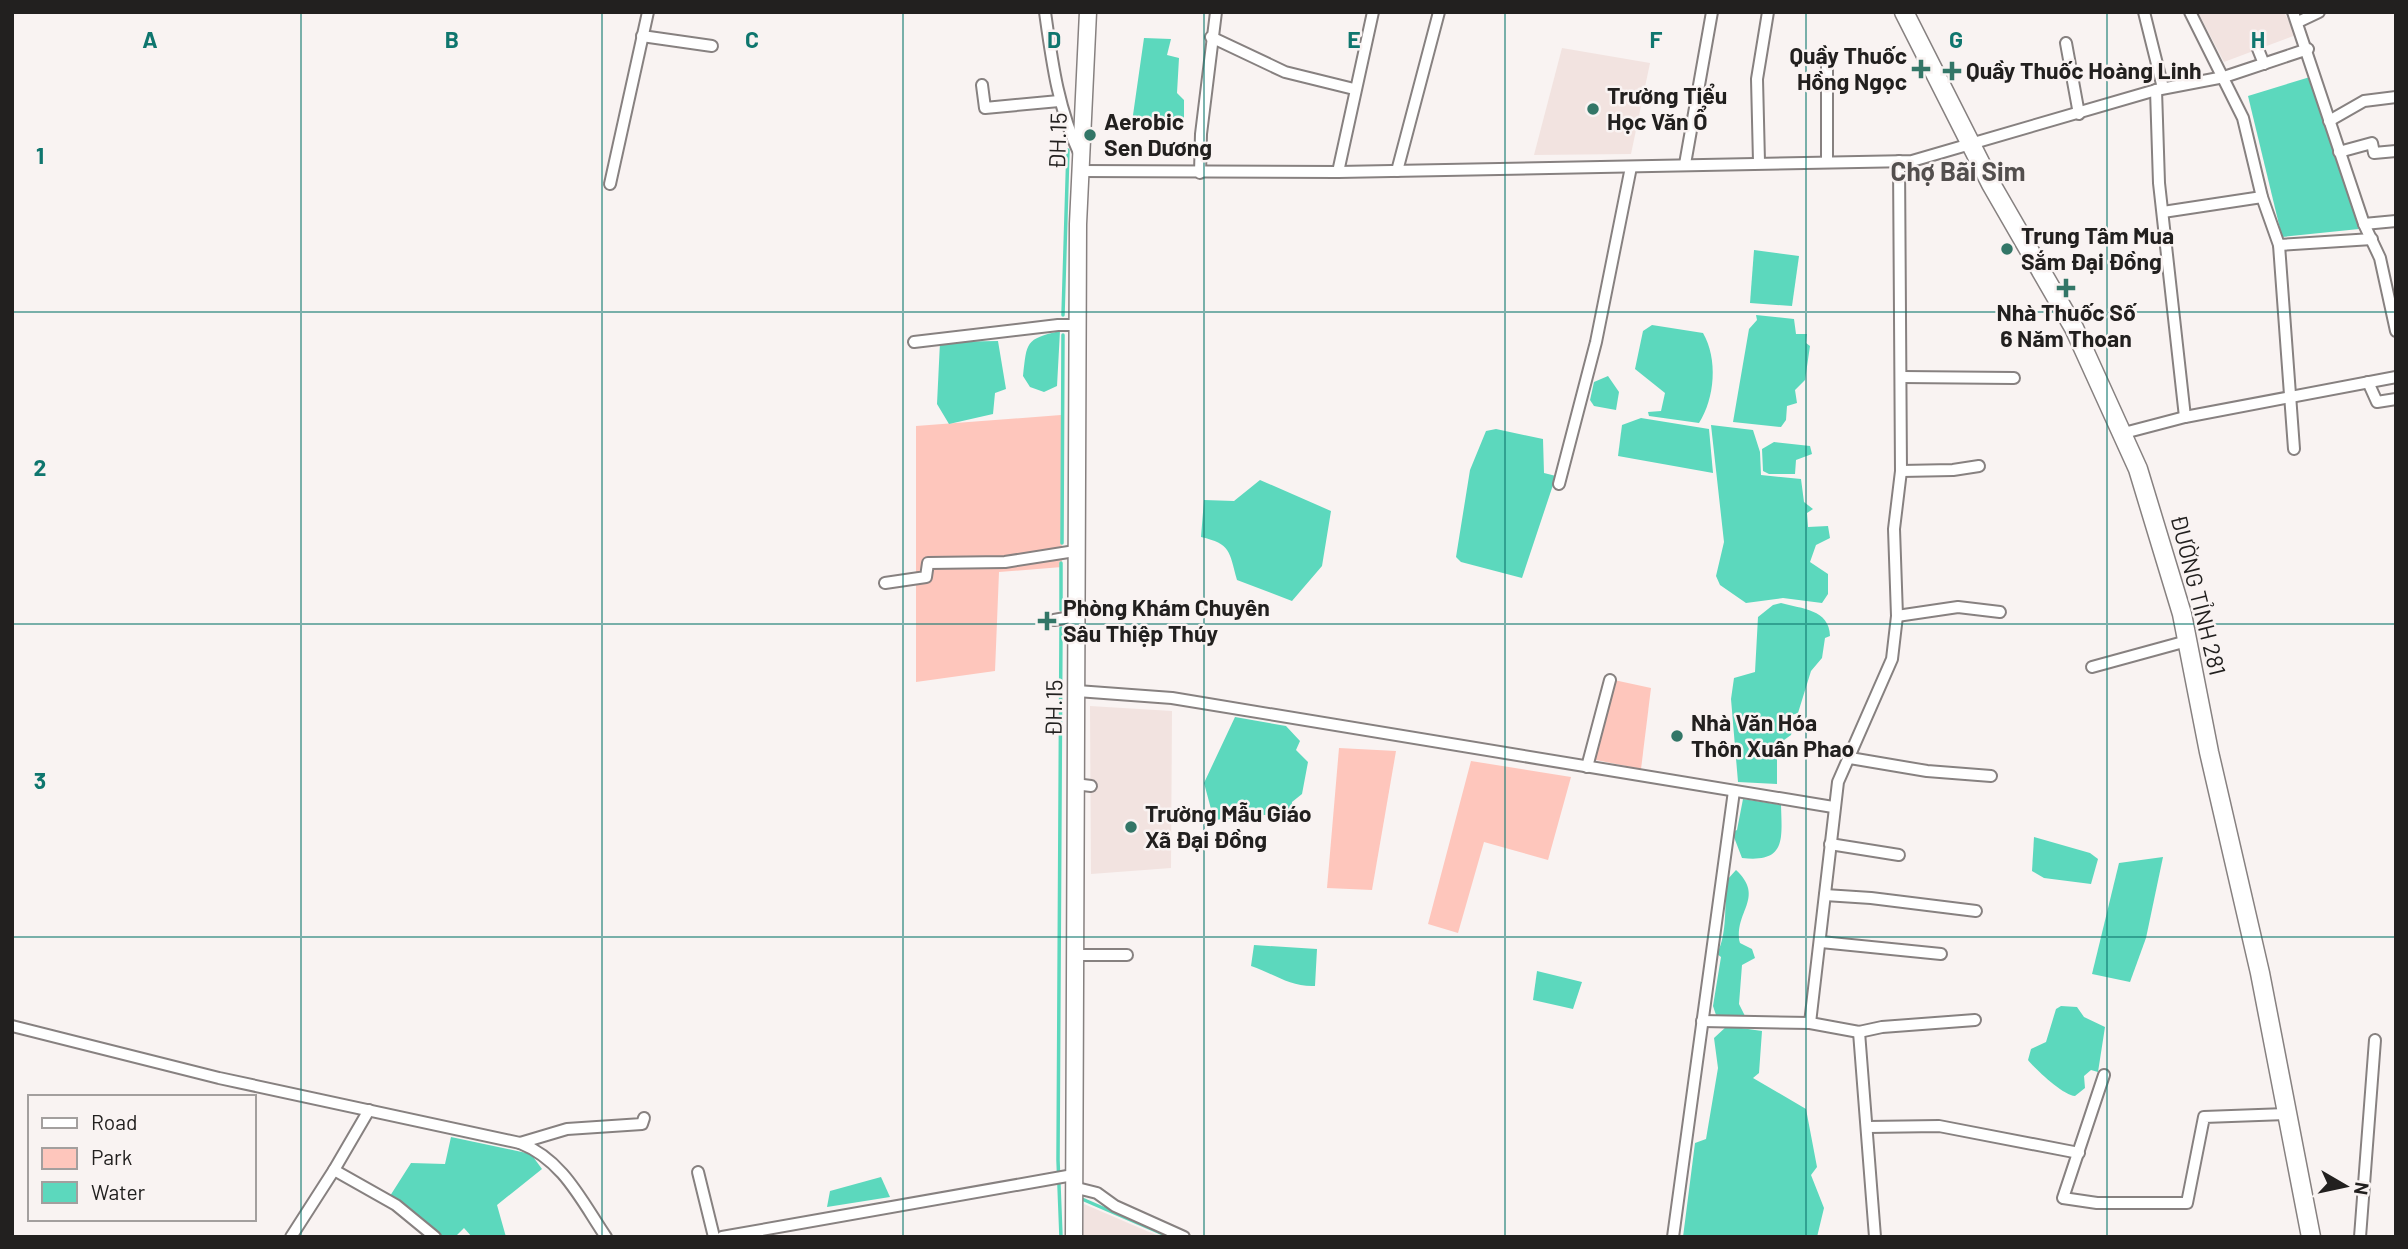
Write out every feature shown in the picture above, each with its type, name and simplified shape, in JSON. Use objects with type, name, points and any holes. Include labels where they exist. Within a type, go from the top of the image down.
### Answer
[{"type":"main road","name":"ĐH.15","points":[[1074,1237],[1074,955],[1083,785],[1077,691],[1075,551],[1080,163],[1088,12]]},
{"type":"main road","name":"ĐƯỜNG TỈNH 281","points":[[1904,12],[1971,145],[2074,328],[2124,433],[2157,526],[2187,641],[2260,973],[2311,1237]]},
{"type":"street","points":[[610,184],[648,12]]},
{"type":"street","points":[[1045,12],[1059,101],[1080,163],[1200,173],[1574,169],[1912,160],[2160,89],[2224,77],[2308,49]]},
{"type":"street","points":[[1200,173],[1211,37],[1216,12]]},
{"type":"street","points":[[1338,172],[1354,89],[1373,12]]},
{"type":"street","points":[[1397,171],[1438,12]]},
{"type":"street","points":[[1685,164],[1712,12]]},
{"type":"street","points":[[1759,162],[1757,79],[1768,12]]},
{"type":"street","points":[[2144,12],[2160,89],[2163,212],[2185,417]]},
{"type":"street","points":[[2190,12],[2224,77],[2249,135],[2262,197],[2278,245],[2292,396],[2294,449]]},
{"type":"street","points":[[2319,12],[2296,17],[2364,224],[2380,258],[2396,331]]},
{"type":"street","points":[[642,36],[712,46]]},
{"type":"street","points":[[1211,37],[1285,72],[1354,89]]},
{"type":"street","points":[[2066,43],[2079,114]]},
{"type":"street","points":[[2258,49],[2264,64]]},
{"type":"street","points":[[1827,66],[1827,161]]},
{"type":"street","points":[[982,85],[985,108],[1059,101]]},
{"type":"street","points":[[2329,121],[2364,101],[2396,97]]},
{"type":"street","points":[[2339,152],[2372,143],[2374,153],[2396,151]]},
{"type":"street","points":[[1574,155],[1574,169]]},
{"type":"street","points":[[1810,1023],[1838,782],[1892,659],[1898,616],[1894,529],[1901,471],[1899,161]]},
{"type":"street","points":[[1559,484],[1595,342],[1631,167]]},
{"type":"street","points":[[2163,212],[2262,197]]},
{"type":"street","points":[[2364,224],[2396,221]]},
{"type":"street","points":[[2278,245],[2372,239]]},
{"type":"street","points":[[914,342],[1078,325]]},
{"type":"street","points":[[1902,377],[2014,378]]},
{"type":"street","points":[[2124,433],[2185,417],[2396,377]]},
{"type":"street","points":[[2368,382],[2377,402],[2396,398]]},
{"type":"street","points":[[1901,471],[1953,470],[1979,466]]},
{"type":"street","points":[[886,583],[926,577],[928,563],[1005,562],[1075,551]]},
{"type":"street","points":[[1898,616],[1958,607],[2000,612]]},
{"type":"street","points":[[1054,620],[1076,616]]},
{"type":"street","points":[[2092,667],[2187,641]]},
{"type":"street","points":[[1587,767],[1610,680]]},
{"type":"street","points":[[1077,691],[1172,698],[1833,807]]},
{"type":"street","points":[[1850,758],[1927,771],[1992,776]]},
{"type":"street","points":[[1673,1237],[1734,791]]},
{"type":"street","points":[[1830,844],[1899,855]]},
{"type":"street","points":[[1825,895],[1976,911]]},
{"type":"street","points":[[1821,942],[1941,954]]},
{"type":"street","points":[[1074,955],[1127,955]]},
{"type":"street","points":[[1702,1021],[1810,1023],[1859,1032],[1882,1027],[1975,1020]]},
{"type":"street","points":[[12,1026],[196,1072],[520,1143],[536,1149],[563,1171],[606,1237]]},
{"type":"street","points":[[1859,1032],[1875,1237]]},
{"type":"street","points":[[2360,1237],[2375,1040]]},
{"type":"street","points":[[2104,1075],[2063,1198],[2097,1203],[2187,1203],[2204,1117],[2286,1114]]},
{"type":"street","points":[[291,1237],[369,1110]]},
{"type":"street","points":[[520,1143],[567,1129],[642,1124],[644,1118]]},
{"type":"street","points":[[1868,1127],[1949,1127],[2079,1153]]},
{"type":"street","points":[[334,1170],[396,1205],[435,1237]]},
{"type":"street","points":[[698,1172],[714,1237]]},
{"type":"street","points":[[722,1237],[1073,1181],[1115,1206],[1184,1237]]},
{"type":"shaded area","points":[[2198,12],[2284,12],[2296,35],[2224,62]]},
{"type":"shaded area","name":"Trường Tiểu Học Văn Ổ","points":[[1562,48],[1650,63],[1631,154],[1534,155]]},
{"type":"shaded area","name":"Trường Mẫu Giáo Xã Đại Đồng","points":[[1090,706],[1172,711],[1171,868],[1091,874]]},
{"type":"shaded area","points":[[1084,1204],[1156,1235],[1156,1237],[1083,1237]]},
{"type":"green space","points":[[1061,415],[1062,567],[999,572],[995,671],[916,682],[916,426]]},
{"type":"green space","points":[[1614,680],[1651,688],[1641,769],[1591,759]]},
{"type":"green space","points":[[1339,748],[1396,751],[1372,890],[1327,888]]},
{"type":"green space","points":[[1471,761],[1571,777],[1548,860],[1484,842],[1458,933],[1428,924]]},
{"type":"water","points":[[1144,38],[1171,39],[1167,55],[1179,58],[1177,93],[1184,100],[1184,120],[1132,122]]},
{"type":"water","points":[[2310,77],[2359,229],[2282,237],[2248,96]]},
{"type":"water","points":[[1754,250],[1799,256],[1792,306],[1750,303]]},
{"type":"water","points":[[1756,315],[1794,319],[1796,334],[1807,334],[1806,343],[1810,346],[1805,380],[1795,390],[1797,403],[1787,406],[1786,420],[1781,427],[1733,422],[1749,329],[1757,320]]},
{"type":"water","points":[[1652,325],[1703,333],[1708,343],[1713,378],[1708,402],[1699,423],[1649,416],[1648,412],[1661,411],[1665,393],[1635,369],[1643,331]]},
{"type":"water","points":[[1060,331],[1057,386],[1044,392],[1030,387],[1023,376],[1027,349],[1034,340]]},
{"type":"water","points":[[998,341],[1006,389],[995,393],[993,414],[949,424],[937,404],[940,342]]},
{"type":"water","points":[[1608,376],[1619,392],[1616,410],[1594,406],[1590,400],[1594,382]]},
{"type":"water","points":[[1641,418],[1709,429],[1713,473],[1618,456],[1622,425]]},
{"type":"water","points":[[1711,425],[1753,430],[1760,452],[1761,475],[1801,479],[1804,502],[1813,509],[1807,513],[1808,527],[1828,526],[1830,538],[1816,545],[1810,562],[1828,574],[1828,594],[1822,603],[1783,598],[1746,603],[1720,585],[1716,576],[1724,542]]},
{"type":"water","points":[[1496,429],[1543,439],[1544,473],[1556,476],[1522,578],[1461,562],[1456,557],[1470,470],[1486,431]]},
{"type":"water","points":[[1774,442],[1810,446],[1812,454],[1796,460],[1795,474],[1769,474],[1763,471],[1762,449]]},
{"type":"water","points":[[1260,480],[1331,511],[1322,566],[1292,601],[1237,580],[1227,550],[1218,543],[1201,537],[1204,500],[1234,501]]},
{"type":"water","points":[[1781,603],[1820,615],[1825,620],[1830,636],[1825,638],[1822,658],[1811,671],[1798,713],[1792,715],[1794,722],[1791,735],[1777,745],[1777,784],[1738,782],[1731,699],[1734,678],[1755,672],[1758,617],[1773,605]]},
{"type":"water","points":[[1235,717],[1286,726],[1300,741],[1296,750],[1308,762],[1302,794],[1292,802],[1291,813],[1284,818],[1275,814],[1214,820],[1204,783]]},
{"type":"water","points":[[1743,799],[1781,805],[1781,838],[1774,853],[1767,857],[1742,858],[1732,832],[1737,830]]},
{"type":"water","points":[[2034,837],[2090,853],[2098,859],[2091,884],[2044,878],[2032,871]]},
{"type":"water","points":[[2163,857],[2146,938],[2130,982],[2092,974],[2119,863]]},
{"type":"water","points":[[1736,870],[1744,880],[1749,897],[1739,932],[1740,943],[1752,949],[1755,958],[1742,965],[1739,1004],[1746,1018],[1716,1015],[1713,1006],[1721,957],[1717,954],[1724,928],[1727,880]]},
{"type":"water","points":[[1254,945],[1317,949],[1315,986],[1290,982],[1251,966]]},
{"type":"water","points":[[1537,971],[1582,982],[1573,1009],[1533,1000]]},
{"type":"water","points":[[2061,1006],[2077,1007],[2084,1017],[2105,1027],[2098,1072],[2091,1070],[2084,1076],[2085,1088],[2075,1096],[2057,1087],[2028,1060],[2031,1049],[2046,1042],[2056,1009]]},
{"type":"water","points":[[1727,1026],[1762,1031],[1759,1073],[1753,1078],[1806,1109],[1817,1167],[1811,1175],[1824,1208],[1817,1237],[1683,1237],[1695,1143],[1706,1139],[1718,1068],[1714,1038]]},
{"type":"water","points":[[451,1137],[531,1154],[542,1169],[497,1205],[506,1237],[472,1237],[464,1228],[455,1237],[441,1237],[390,1196],[411,1163],[445,1164]]},
{"type":"water","points":[[881,1177],[890,1197],[827,1207],[830,1191]]},
{"type":"waterway","points":[[1063,315],[1068,150]]},
{"type":"waterway","points":[[1062,543],[1063,335]]},
{"type":"waterway","points":[[1061,563],[1061,610]]},
{"type":"waterway","points":[[1061,628],[1058,1160],[1061,1237]]},
{"type":"waterway","points":[[1082,1199],[1170,1237]]},
{"type":"place","name":"Quầy Thuốc Hồng Ngọc","points":[[1921,69]]},
{"type":"place","name":"Quầy Thuốc Hoàng Linh","points":[[1952,71]]},
{"type":"place","name":"Trường Tiểu Học Văn Ổ","points":[[1593,109]]},
{"type":"place","name":"Aerobic Sen Dương","points":[[1090,135]]},
{"type":"place","name":"Trung Tâm Mua Sắm Đại Đồng","points":[[2007,249]]},
{"type":"place","name":"Nhà Thuốc Số 6 Năm Thoan","points":[[2066,288]]},
{"type":"place","name":"Phòng Khám Chuyên Sâu Thiệp Thúy","points":[[1047,621]]},
{"type":"place","name":"Nhà Văn Hóa Thôn Xuân Phao","points":[[1677,736]]},
{"type":"place","name":"Trường Mẫu Giáo Xã Đại Đồng","points":[[1131,827]]},
{"type":"district","name":"Chợ Bãi Sim","points":[[1958,172]]}]
